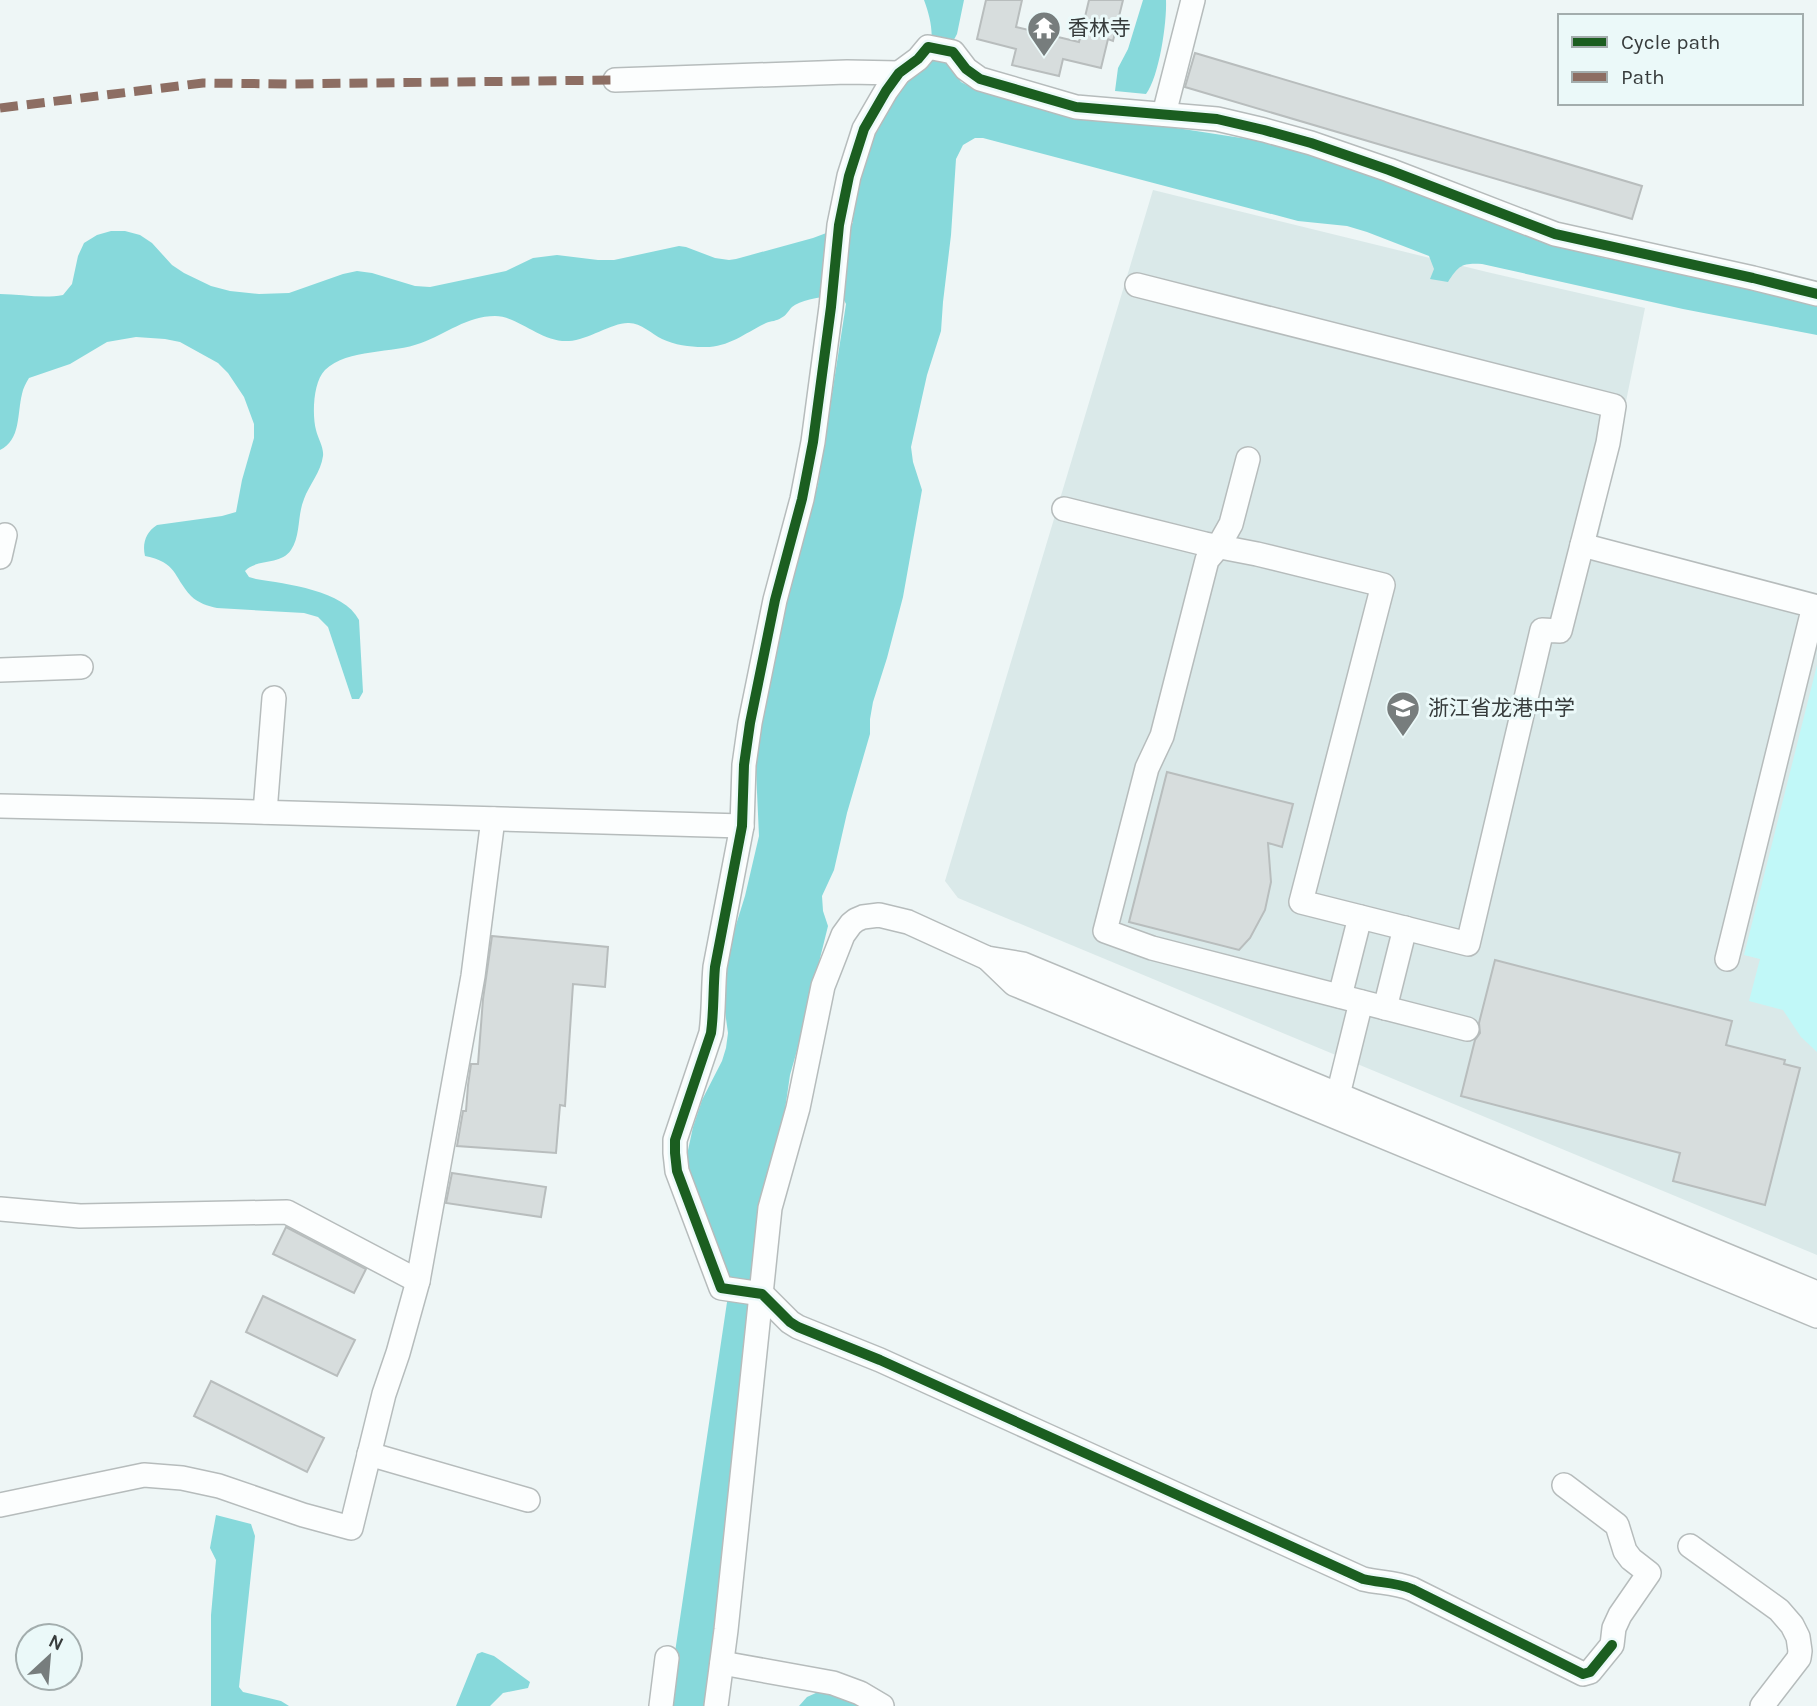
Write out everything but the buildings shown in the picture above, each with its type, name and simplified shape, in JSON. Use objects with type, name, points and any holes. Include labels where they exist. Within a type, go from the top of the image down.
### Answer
[{"type":"street","points":[[1164,114],[1193,0]]},
{"type":"street","points":[[1564,1485],[1617,1525],[1625,1551],[1650,1573],[1620,1615],[1614,1628],[1612,1645],[1590,1672],[1583,1674],[1412,1588],[1393,1582],[1363,1579],[905,1372],[798,1327],[762,1294],[721,1288],[677,1171],[674,1153],[677,1134],[711,1033],[715,967],[742,826],[744,765],[750,723],[775,600],[809,467],[831,307],[839,225],[849,176],[864,130],[886,91],[899,74],[928,47],[954,52],[966,69],[980,79],[1076,107],[1217,119],[1311,143],[1390,170],[1555,234],[1817,294]]},
{"type":"street","points":[[615,80],[846,72],[899,74]]},
{"type":"street","points":[[1064,509],[1383,585],[1301,902],[1468,944],[1542,630],[1560,631],[1608,443],[1614,407],[1137,285]]},
{"type":"street","points":[[1248,459],[1231,524],[1207,561],[1162,736],[1147,768],[1105,931],[1152,948],[1467,1029]]},
{"type":"street","points":[[1582,545],[1814,606],[1727,959]]},
{"type":"street","points":[[0,670],[81,667]]},
{"type":"street","points":[[265,812],[274,698]]},
{"type":"street","points":[[0,806],[742,826]]},
{"type":"street","points":[[0,1505],[144,1475],[163,1476],[219,1486],[303,1515],[351,1528],[384,1394],[418,1281],[473,976],[493,819]]},
{"type":"street","points":[[716,1706],[770,1208],[798,1108],[823,986],[846,929],[863,917],[879,915],[908,922],[987,958],[1023,964],[1817,1293]]},
{"type":"street","points":[[1338,1095],[1360,917]]},
{"type":"street","points":[[1385,1008],[1405,928]]},
{"type":"street","points":[[987,958],[1014,984],[1817,1316]]},
{"type":"street","points":[[0,1209],[80,1216],[288,1212],[418,1281]]},
{"type":"street","points":[[369,1454],[528,1500]]},
{"type":"street","points":[[1690,1546],[1779,1609],[1798,1637],[1800,1651],[1796,1664],[1762,1706]]},
{"type":"street","points":[[660,1706],[667,1658]]},
{"type":"street","points":[[722,1663],[833,1683],[860,1693],[882,1706]]},
{"type":"shaded area","points":[[924,0],[964,0],[957,34],[950,47],[953,70],[961,82],[981,92],[1083,117],[1112,118],[1273,143],[1343,163],[1496,222],[1604,258],[1782,293],[1817,303],[1817,335],[1683,309],[1482,264],[1462,266],[1448,282],[1430,279],[1434,269],[1429,256],[1347,226],[1298,221],[983,138],[975,138],[963,145],[956,159],[941,331],[927,375],[911,447],[922,490],[903,597],[873,702],[870,734],[834,870],[822,896],[828,926],[790,1075],[724,1533],[714,1657],[707,1706],[667,1706],[730,1282],[687,1169],[687,1155],[702,1100],[726,1048],[728,1033],[722,990],[730,944],[759,836],[756,770],[759,734],[792,579],[818,484],[846,304],[843,298],[838,297],[809,300],[792,307],[779,319],[712,347],[672,343],[633,323],[623,323],[569,341],[549,338],[504,317],[485,317],[466,322],[410,346],[346,358],[325,370],[318,382],[314,408],[323,456],[302,505],[294,544],[281,558],[256,564],[245,571],[249,577],[298,586],[328,595],[351,610],[359,620],[363,692],[359,699],[352,699],[328,627],[318,617],[304,613],[217,608],[207,605],[191,596],[169,566],[145,556],[146,538],[157,525],[236,512],[254,438],[254,424],[244,397],[228,373],[218,363],[180,342],[136,337],[107,342],[70,364],[29,378],[22,392],[15,433],[7,446],[0,450],[0,294],[63,295],[72,284],[78,256],[84,243],[111,231],[140,235],[152,243],[172,265],[211,286],[259,294],[289,293],[357,271],[415,286],[430,287],[506,271],[533,258],[557,255],[614,260],[679,246],[729,260],[813,238],[853,223],[853,198],[861,158],[885,113],[929,53],[931,26]]},
{"type":"shaded area","points":[[1143,0],[1166,0],[1164,35],[1155,75],[1146,94],[1115,91],[1118,68],[1128,49]]},
{"type":"shaded area","name":"浙江省龙港中学","points":[[1153,190],[1645,308],[1598,539],[1817,594],[1817,1255],[958,898],[945,881]]},
{"type":"shaded area","points":[[1817,665],[1817,1052],[1801,1037],[1783,1010],[1749,1001],[1760,959],[1744,955]]},
{"type":"shaded area","points":[[216,1515],[251,1524],[255,1536],[239,1687],[243,1692],[281,1701],[289,1706],[211,1706],[211,1615],[216,1560],[210,1548]]},
{"type":"shaded area","points":[[482,1652],[494,1656],[530,1682],[528,1688],[503,1693],[490,1706],[456,1706],[477,1654]]},
{"type":"shaded area","points":[[818,1692],[861,1706],[799,1706],[807,1697]]},
{"type":"marked path","points":[[0,108],[203,83],[615,80]]},
{"type":"cycle path","points":[[1612,1645],[1590,1672],[1583,1674],[1412,1589],[1363,1579],[880,1360],[798,1327],[762,1294],[721,1288],[677,1171],[675,1140],[711,1033],[715,967],[742,826],[744,765],[750,723],[775,600],[802,499],[813,442],[839,225],[849,176],[864,129],[886,91],[899,73],[918,59],[928,47],[953,52],[966,69],[980,79],[1076,107],[1217,119],[1264,130],[1389,170],[1555,234],[1817,294]]},
{"type":"place","name":"香林寺","points":[[1044,58]]},
{"type":"place","name":"浙江省龙港中学","points":[[1403,738]]}]
